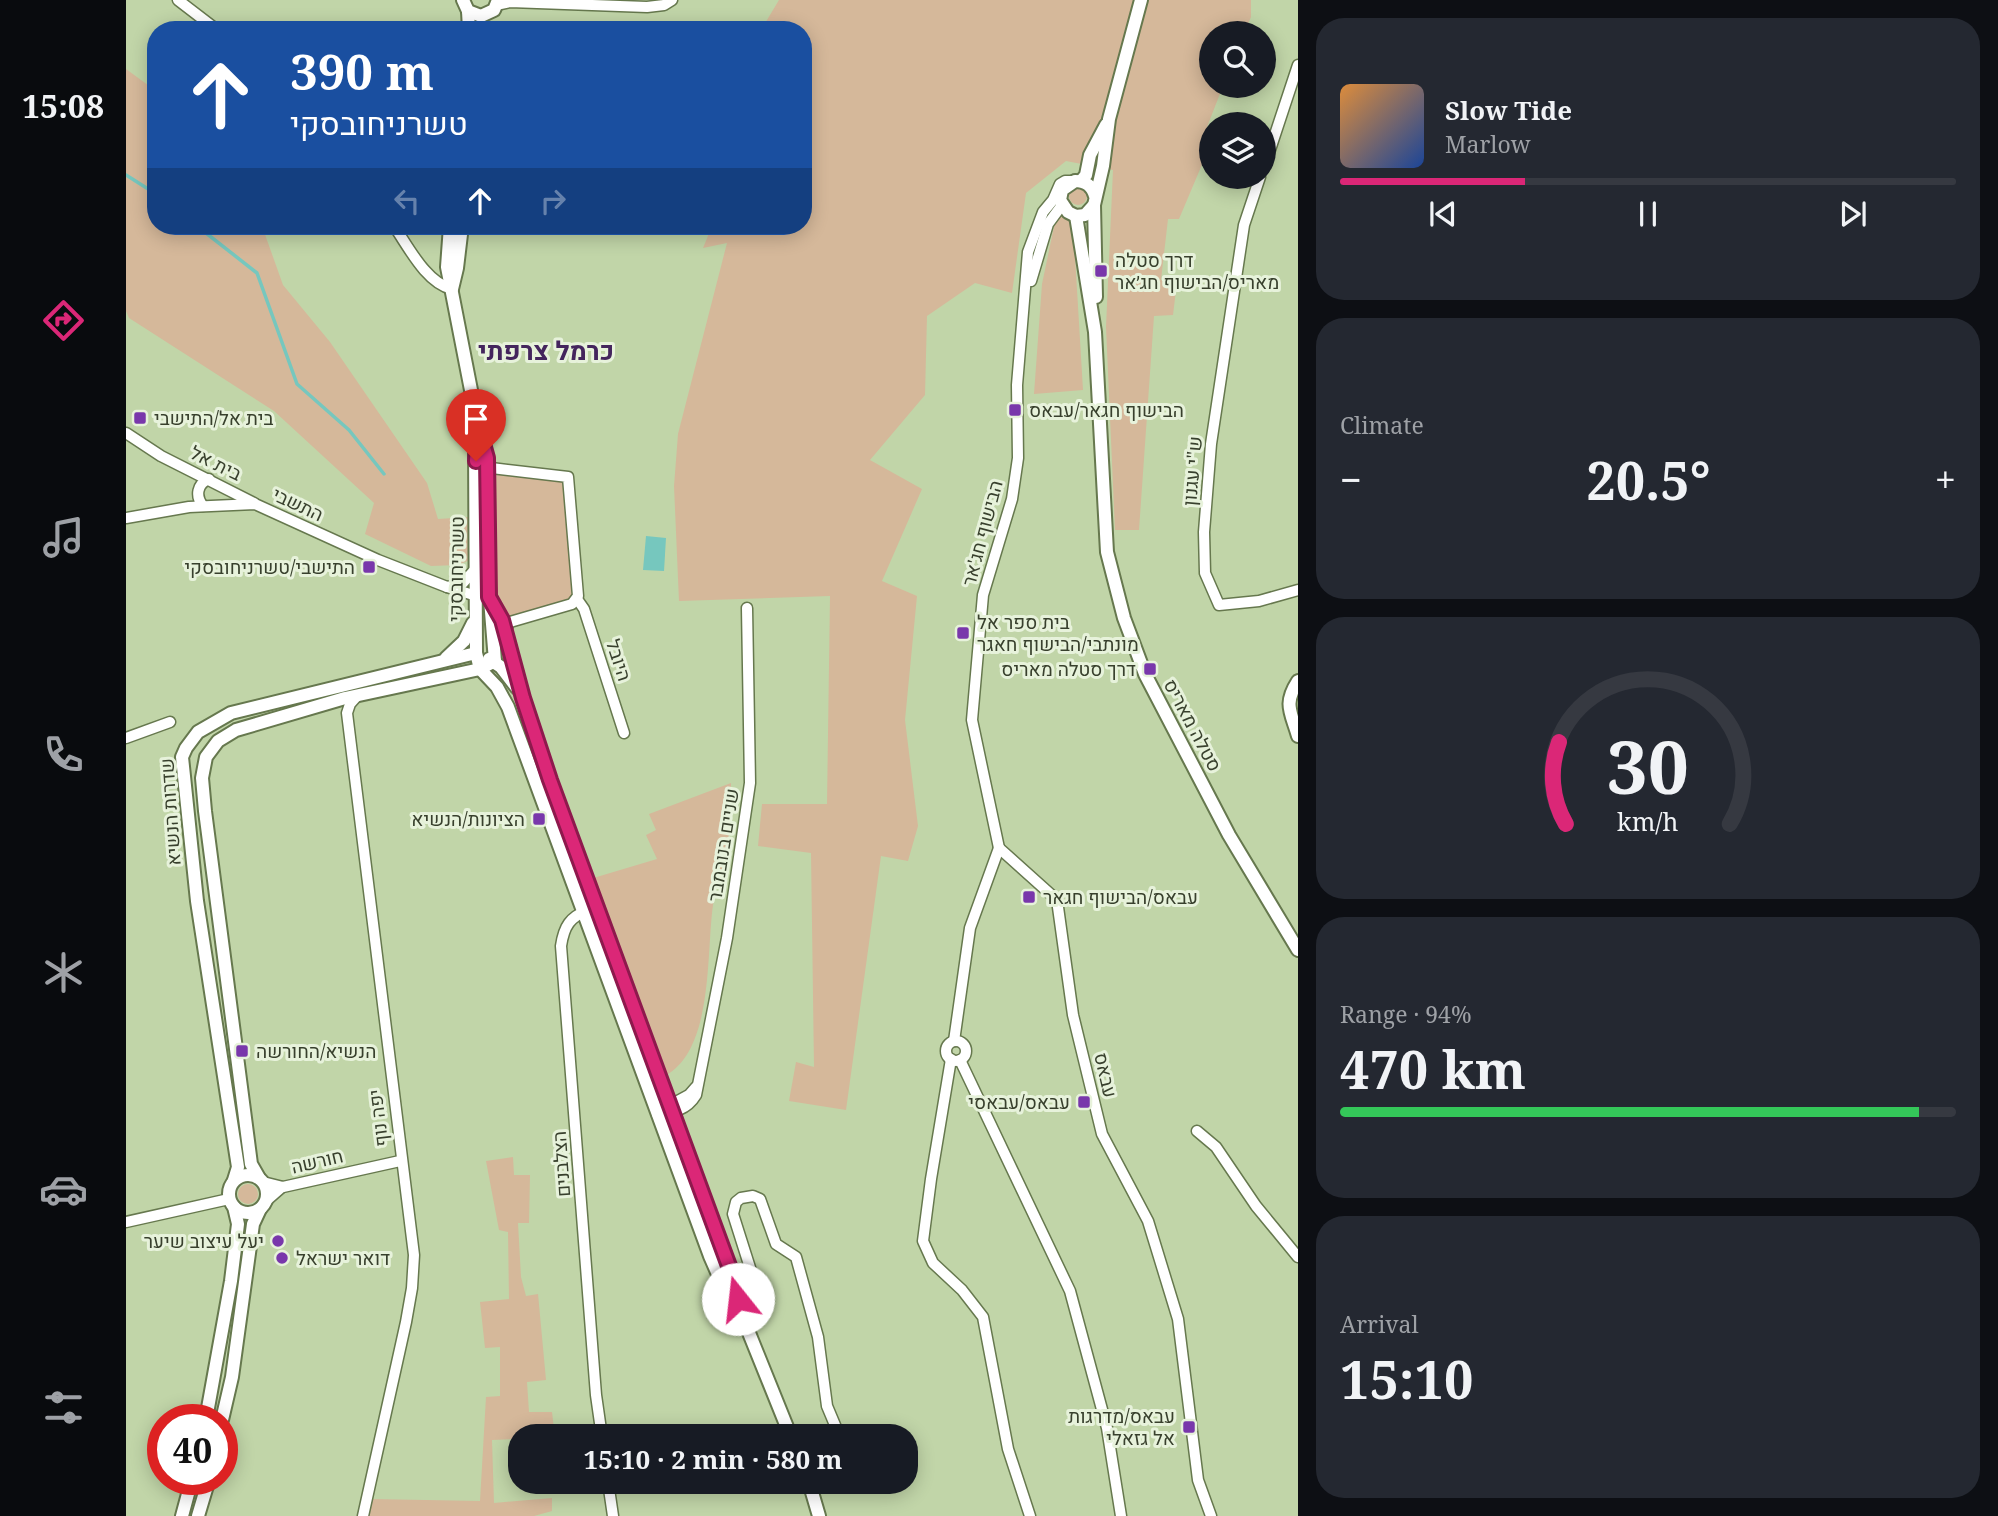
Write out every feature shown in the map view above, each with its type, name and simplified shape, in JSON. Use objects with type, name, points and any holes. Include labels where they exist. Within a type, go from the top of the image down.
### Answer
[{"type":"street","points":[[178,0],[191,5],[208,21]]},
{"type":"street","points":[[484,21],[486,15],[502,2],[647,8],[664,5],[672,0]]},
{"type":"street","name":"סטלה מאריס","points":[[1141,0],[1110,119],[1095,201],[1095,332],[1107,551],[1114,585],[1133,646],[1145,674],[1229,835],[1298,950]]},
{"type":"street","points":[[466,5],[476,15],[486,15]]},
{"type":"street","points":[[1276,131],[1298,65]]},
{"type":"street","name":"סטלה מאריס","points":[[1078,181],[1086,176],[1093,146],[1110,119]]},
{"type":"street","name":"הבישוף חג'אר","points":[[999,848],[972,720],[983,595],[1012,499],[1018,458],[1017,385],[1028,252],[1041,217],[1060,184],[1065,181],[1078,181]]},
{"type":"street","points":[[1078,181],[1091,186],[1095,201],[1085,215],[1076,216],[1062,205],[1062,190],[1078,181]]},
{"type":"street","name":"ש\"י עגנון","points":[[1256,189],[1244,225],[1211,444],[1204,533],[1205,573],[1219,605],[1259,601],[1298,590]]},
{"type":"street","name":"הבישוף חג'אר","points":[[1023,309],[1048,224],[1062,205]]},
{"type":"street","name":"סטלה מאריס","points":[[1076,216],[1095,332]]},
{"type":"street","points":[[400,235],[440,285],[452,289]]},
{"type":"street","name":"טשרניחובסקי","points":[[449,235],[447,267],[478,426],[475,443],[482,469],[489,597],[505,629],[523,698]]},
{"type":"street","name":"טשרניחובסקי","points":[[452,289],[461,235]]},
{"type":"street","name":"בית אל","points":[[126,433],[161,456],[255,504]]},
{"type":"street","points":[[482,469],[569,477],[577,599],[572,604],[510,622],[505,629]]},
{"type":"street","name":"טשרניחובסקי","points":[[480,669],[475,653],[474,620],[482,469]]},
{"type":"street","points":[[209,479],[202,483],[198,491],[198,499],[208,505],[221,496],[222,486]]},
{"type":"street","name":"התשבי","points":[[126,517],[208,505],[255,504],[378,560],[447,587],[475,596],[489,597]]},
{"type":"street","points":[[447,587],[463,583],[477,566]]},
{"type":"street","points":[[489,597],[495,661]]},
{"type":"street","name":"היובל","points":[[577,599],[584,609],[624,733]]},
{"type":"street","name":"שניים בנובמבר","points":[[672,1109],[699,1084],[727,938],[750,783],[747,608]]},
{"type":"street","points":[[443,660],[464,641],[474,620]]},
{"type":"street","points":[[475,653],[495,661],[507,673],[523,698],[589,910],[657,1114],[710,1256],[724,1288],[741,1313]]},
{"type":"street","name":"שדרות הנשיא","points":[[234,1181],[238,1167],[197,901],[182,757],[186,748],[198,732],[231,713],[475,653]]},
{"type":"street","name":"שדרות הנשיא","points":[[261,1180],[251,1164],[216,911],[203,767],[212,749],[227,735],[332,702],[480,669],[495,661]]},
{"type":"street","points":[[480,669],[497,687],[508,707],[672,1109],[736,1285],[741,1313],[786,1424]]},
{"type":"street","points":[[1296,730],[1289,708],[1289,698],[1298,681]]},
{"type":"street","points":[[347,713],[350,704],[359,695]]},
{"type":"street","points":[[332,702],[340,705],[347,713]]},
{"type":"street","points":[[1296,730],[1298,705]]},
{"type":"street","name":"יפה נוף","points":[[347,713],[400,1161],[413,1237],[412,1289],[363,1516]]},
{"type":"street","points":[[126,738],[170,722]]},
{"type":"street","points":[[999,848],[970,928],[954,1041],[947,1048],[947,1054],[956,1059],[1070,1291],[1107,1428],[1121,1516]]},
{"type":"street","name":"עבאס","points":[[999,848],[1057,900],[1073,1015],[1102,1134],[1148,1222],[1178,1319],[1198,1480],[1211,1516]]},
{"type":"street","name":"הצלבנים","points":[[589,910],[567,923],[561,946],[600,1424]]},
{"type":"street","points":[[954,1041],[961,1042],[965,1048],[965,1055],[956,1059]]},
{"type":"street","points":[[956,1059],[931,1179],[923,1241],[933,1263],[962,1290],[983,1317],[1008,1449],[1030,1516]]},
{"type":"street","points":[[657,1114],[672,1109]]},
{"type":"street","points":[[1198,1131],[1216,1147],[1256,1206],[1298,1257]]},
{"type":"street","name":"חורשה","points":[[263,1205],[283,1187],[400,1161]]},
{"type":"street","points":[[209,1404],[231,1281],[238,1224],[229,1189],[234,1181],[246,1174],[261,1180],[267,1191],[253,1224],[232,1377],[226,1404]]},
{"type":"street","name":"חורשה","points":[[261,1180],[283,1187]]},
{"type":"street","points":[[736,1285],[747,1282],[752,1274],[733,1214],[734,1207],[741,1198],[753,1196],[760,1199],[776,1244],[796,1258],[818,1337],[827,1406],[835,1424]]},
{"type":"street","points":[[126,1222],[232,1203],[249,1213],[263,1205]]},
{"type":"street","points":[[610,1494],[613,1516]]},
{"type":"street","points":[[813,1494],[819,1516]]},
{"type":"street","points":[[182,1516],[188,1495]]},
{"type":"street","points":[[198,1516],[204,1495]]},
{"type":"shaded area","points":[[779,0],[1251,0],[1249,21],[1199,21],[1199,98],[1218,98],[1213,112],[1199,112],[1199,172],[1179,219],[1168,219],[1161,280],[1177,282],[1173,315],[1154,316],[1139,530],[1115,530],[1106,327],[1113,170],[1066,161],[1026,193],[1012,293],[975,283],[927,316],[925,395],[870,460],[922,489],[882,581],[917,596],[905,720],[918,826],[908,861],[881,856],[846,1110],[789,1101],[796,1062],[814,1067],[811,853],[758,846],[762,804],[827,804],[830,596],[679,601],[674,486],[678,434],[727,243],[703,248],[708,235],[812,235],[812,21],[766,21]]},
{"type":"shaded area","points":[[126,69],[147,84],[147,235],[265,235],[283,285],[330,342],[427,483],[438,519],[469,517],[472,559],[458,565],[431,566],[365,534],[374,503],[274,411],[129,318],[126,311]]},
{"type":"shaded area","points":[[1078,187],[1084,190],[1087,196],[1084,202],[1078,205],[1072,202],[1069,196],[1072,190]]},
{"type":"shaded area","points":[[1067,212],[1073,223],[1083,390],[1034,394],[1042,284],[1055,222],[1058,215]]},
{"type":"shaded area","points":[[494,471],[563,481],[575,593],[573,599],[506,618],[493,591]]},
{"type":"shaded area","points":[[731,783],[728,840],[713,905],[708,974],[700,1023],[692,1045],[681,1063],[665,1076],[590,879],[657,859],[646,835],[656,830],[649,814]]},
{"type":"shaded area","points":[[513,1157],[514,1175],[530,1175],[529,1223],[518,1223],[521,1277],[526,1296],[538,1294],[546,1380],[527,1382],[529,1412],[552,1412],[553,1424],[508,1424],[508,1439],[492,1440],[494,1503],[552,1498],[552,1511],[534,1516],[368,1516],[371,1499],[480,1501],[486,1397],[500,1396],[500,1347],[485,1348],[480,1302],[509,1299],[508,1232],[499,1230],[486,1161]]},
{"type":"shaded area","points":[[244,1184],[252,1184],[258,1194],[252,1204],[244,1204],[238,1198],[238,1190]]},
{"type":"water","points":[[646,536],[666,538],[664,571],[643,570]]},
{"type":"waterway","points":[[126,175],[147,188]]},
{"type":"waterway","points":[[208,235],[257,273],[297,384],[349,430],[384,474]]},
{"type":"place","name":"דרך סטלה מאריס/הבישוף חג׳אר","points":[[1101,271]]},
{"type":"place","name":"הבישוף חגאר/עבאס","points":[[1015,410]]},
{"type":"place","name":"בית אל/התישבי","points":[[140,418]]},
{"type":"place","name":"התישבי/טשרניחובסקי","points":[[369,567]]},
{"type":"place","name":"בית ספר אל מונתבי/הבישוף חאגר","points":[[963,633]]},
{"type":"place","name":"דרך סטלה מאריס","points":[[1150,669]]},
{"type":"place","name":"הציונות/הנשיא","points":[[539,819]]},
{"type":"place","name":"עבאס/הבישוף חגאר","points":[[1029,897]]},
{"type":"place","name":"הנשיא/החורשה","points":[[242,1051]]},
{"type":"place","name":"עבאס/עבאסי","points":[[1084,1102]]},
{"type":"place","name":"יעל עיצוב שיער","points":[[278,1241]]},
{"type":"place","name":"דואר ישראל","points":[[282,1258]]},
{"type":"place","name":"עבאס/מדרגות אל גזאלי","points":[[1189,1427]]},
{"type":"district","name":"כרמל צרפתי","points":[[546,350]]},
{"type":"route","points":[[476,461],[478,426],[487,458],[489,597],[502,620],[523,698],[550,780],[736,1285],[738,1299]]}]
